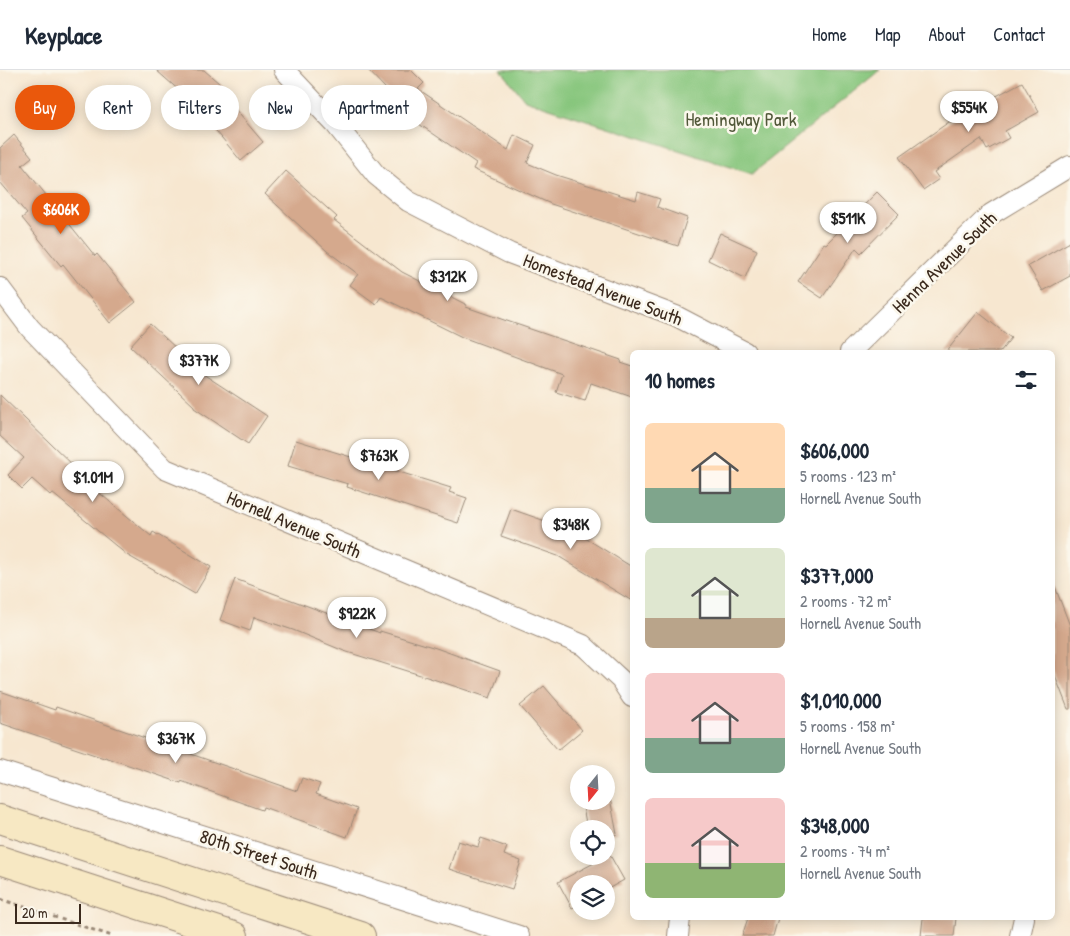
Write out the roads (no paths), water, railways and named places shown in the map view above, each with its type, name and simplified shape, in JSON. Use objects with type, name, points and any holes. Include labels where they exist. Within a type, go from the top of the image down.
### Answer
[{"type":"main road","points":[[0,819],[361,936]]},
{"type":"main road","points":[[0,860],[234,936]]},
{"type":"street","name":"Homestead Avenue South","points":[[284,70],[336,125],[376,175],[408,201],[509,253],[676,316],[741,350]]},
{"type":"street","name":"Henna Avenue South","points":[[852,350],[991,214],[1070,166]]},
{"type":"street","name":"Hornell Avenue South","points":[[0,288],[30,328],[165,469],[583,645],[621,680],[630,694]]},
{"type":"street","name":"80th Street South","points":[[0,771],[519,936]]},
{"type":"street","points":[[678,936],[680,920]]},
{"type":"street","points":[[1020,936],[1024,920]]},
{"type":"park label","name":"Hemingway Park","points":[[741,119]]}]
